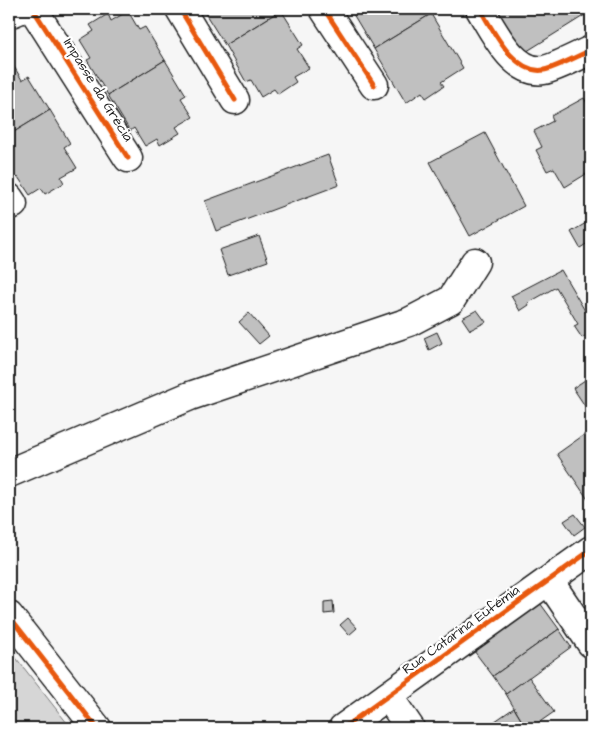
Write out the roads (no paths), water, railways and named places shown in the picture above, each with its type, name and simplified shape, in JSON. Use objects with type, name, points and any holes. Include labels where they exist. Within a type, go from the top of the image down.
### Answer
[{"type":"street","points":[[9,14],[21,9]]},
{"type":"street","name":"Impasse da Grécia","points":[[33,9],[128,158]]},
{"type":"street","points":[[180,9],[235,100]]},
{"type":"street","points":[[324,9],[374,85]]},
{"type":"street","points":[[480,9],[507,51],[526,68],[544,70],[591,50]]},
{"type":"street","points":[[9,473],[190,396],[409,322],[451,300],[475,262]]},
{"type":"street","name":"Rua Catarina Eufémia","points":[[343,728],[591,550]]},
{"type":"street","points":[[549,581],[591,643]]},
{"type":"street","points":[[9,616],[97,728]]},
{"type":"street","points":[[388,696],[410,728]]}]
